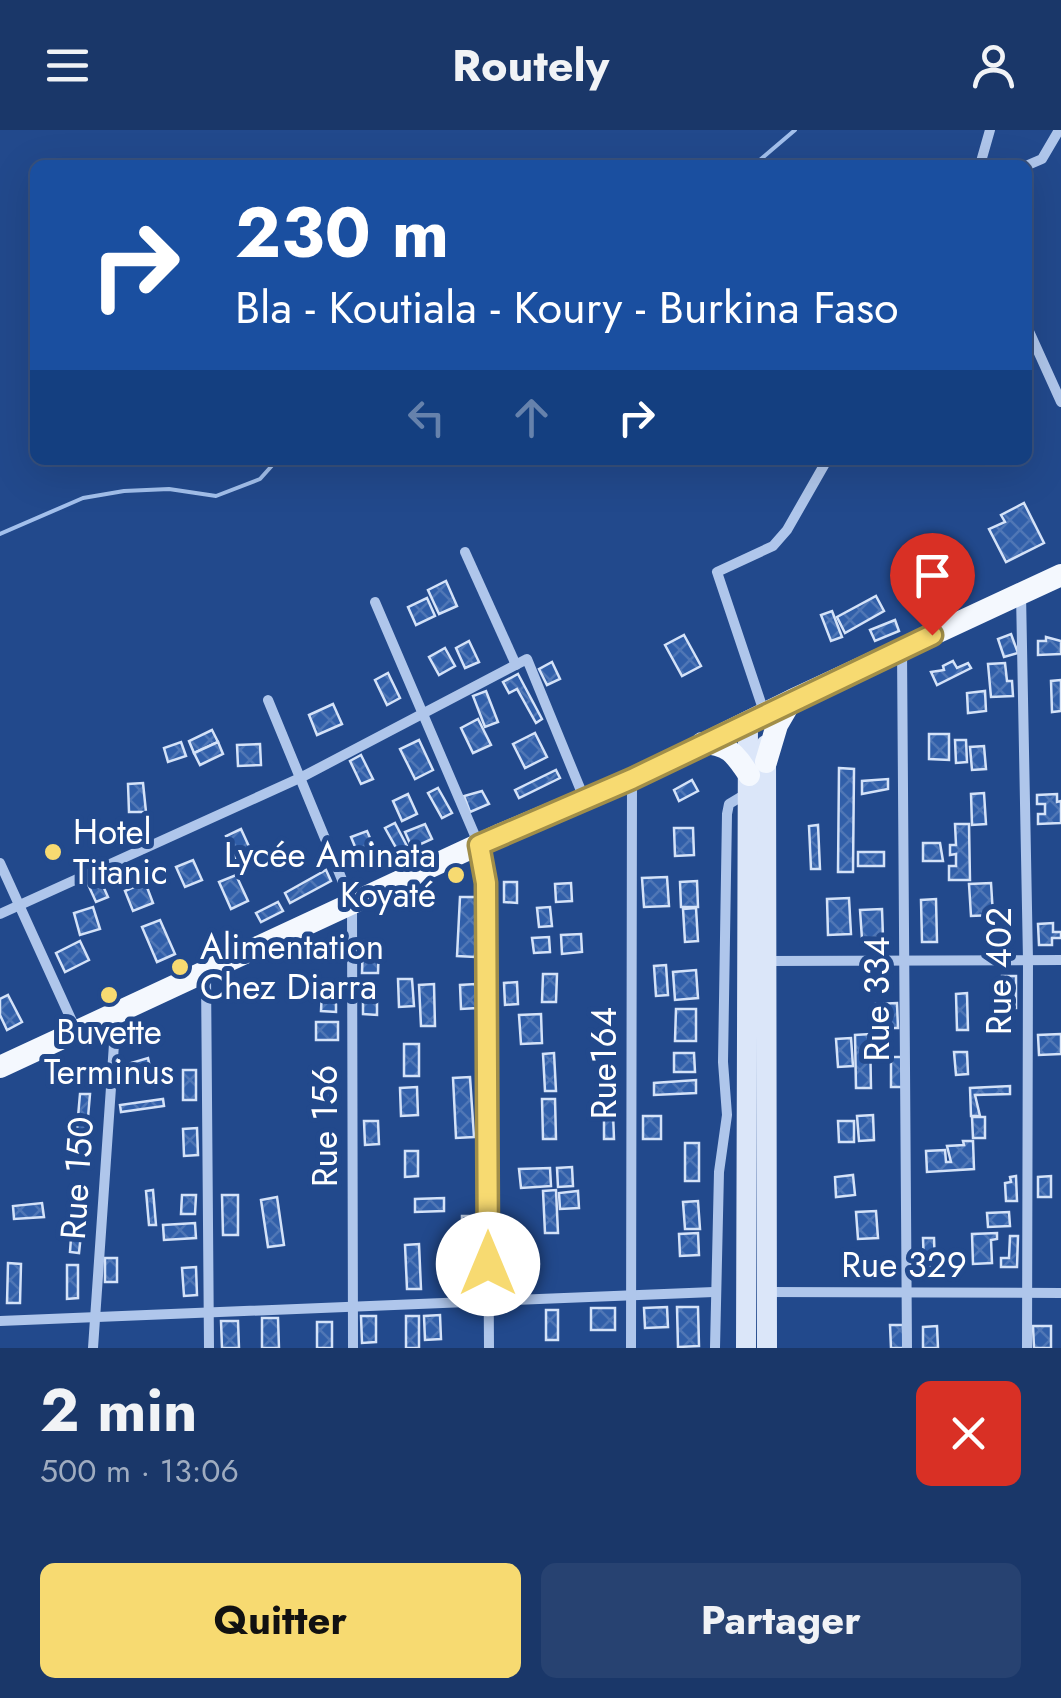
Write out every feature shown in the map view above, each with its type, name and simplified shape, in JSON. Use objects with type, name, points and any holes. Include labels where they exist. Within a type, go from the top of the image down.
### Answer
[{"type":"main road","points":[[0,1067],[479,845],[632,779],[1061,575]]},
{"type":"main road","points":[[767,1348],[747,1239],[758,961],[754,777],[792,700]]},
{"type":"main road","points":[[746,1348],[757,1292],[756,717]]},
{"type":"main road","points":[[702,743],[720,744],[754,777]]},
{"type":"street","points":[[981,160],[990,130]]},
{"type":"street","points":[[1032,164],[1042,159],[1059,130]]},
{"type":"street","points":[[1032,338],[1061,402]]},
{"type":"street","points":[[756,717],[753,686],[717,572],[773,546],[787,530],[823,465]]},
{"type":"street","points":[[464,552],[516,666]]},
{"type":"street","name":"Rue 402","points":[[1020,594],[1028,960],[1027,1348]]},
{"type":"street","points":[[376,602],[479,845],[486,883],[489,1348]]},
{"type":"street","name":"Rue 334","points":[[902,649],[907,1348]]},
{"type":"street","points":[[0,914],[302,777],[527,659],[584,798]]},
{"type":"street","points":[[753,686],[756,717]]},
{"type":"street","points":[[268,700],[352,904]]},
{"type":"street","points":[[715,1348],[719,1172],[727,1115],[722,1062],[726,814],[729,804],[754,777]]},
{"type":"street","name":"Rue164","points":[[630,1348],[632,779]]},
{"type":"street","points":[[0,863],[76,1032]]},
{"type":"street","name":"Rue 156","points":[[352,904],[353,1348]]},
{"type":"street","points":[[724,960],[1061,960]]},
{"type":"street","points":[[206,973],[209,1348]]},
{"type":"street","name":"Rue 150","points":[[93,1348],[116,1013]]},
{"type":"street","points":[[717,1239],[747,1239]]},
{"type":"street","points":[[0,1321],[714,1292]]},
{"type":"street","name":"Rue 329","points":[[757,1292],[1061,1293]]},
{"type":"building","points":[[1024,503],[1044,543],[1006,562],[989,529],[1005,522],[1001,515]]},
{"type":"building","points":[[942,542],[950,559],[937,565],[930,548]]},
{"type":"building","points":[[951,561],[957,573],[924,589],[918,577]]},
{"type":"building","points":[[446,581],[457,606],[439,614],[428,590]]},
{"type":"building","points":[[876,596],[884,611],[845,633],[837,617]]},
{"type":"building","points":[[427,598],[435,616],[416,625],[408,607]]},
{"type":"building","points":[[832,611],[842,637],[831,641],[821,615]]},
{"type":"building","points":[[895,620],[899,631],[875,641],[870,630]]},
{"type":"building","points":[[1011,634],[1018,653],[1004,657],[998,639]]},
{"type":"building","points":[[684,635],[701,666],[682,676],[665,645]]},
{"type":"building","points":[[1046,637],[1061,641],[1061,654],[1038,655],[1038,641],[1046,641]]},
{"type":"building","points":[[469,641],[479,662],[465,668],[456,648]]},
{"type":"building","points":[[445,648],[455,666],[439,675],[429,657]]},
{"type":"building","points":[[953,661],[957,668],[968,663],[971,668],[937,685],[931,672],[944,670],[943,666]]},
{"type":"building","points":[[552,662],[560,679],[547,685],[539,669]]},
{"type":"building","points":[[1005,663],[1013,696],[991,697],[988,664]]},
{"type":"building","points":[[388,673],[400,698],[387,705],[375,680]]},
{"type":"building","points":[[518,674],[542,719],[536,723],[517,689],[509,693],[503,682]]},
{"type":"building","points":[[1061,680],[1061,711],[1052,712],[1051,681]]},
{"type":"building","points":[[486,691],[498,722],[485,727],[473,696]]},
{"type":"building","points":[[985,691],[986,711],[968,713],[967,693]]},
{"type":"building","points":[[333,704],[342,724],[317,735],[309,715]]},
{"type":"building","points":[[478,719],[491,745],[473,753],[461,728]]},
{"type":"building","points":[[212,730],[218,742],[194,753],[189,741]]},
{"type":"building","points":[[535,733],[547,757],[525,768],[513,744]]},
{"type":"building","points":[[929,734],[949,734],[949,760],[929,759]]},
{"type":"building","points":[[419,740],[433,770],[415,779],[400,749]]},
{"type":"building","points":[[955,740],[966,740],[967,762],[956,763]]},
{"type":"building","points":[[181,742],[186,756],[168,762],[164,748]]},
{"type":"building","points":[[218,742],[223,754],[200,765],[194,753]]},
{"type":"building","points":[[260,744],[261,765],[238,766],[237,745]]},
{"type":"building","points":[[984,746],[986,769],[972,770],[970,747]]},
{"type":"building","points":[[361,755],[373,779],[361,784],[350,761]]},
{"type":"building","points":[[839,768],[854,769],[853,872],[838,872]]},
{"type":"building","points":[[556,770],[560,778],[519,798],[515,790]]},
{"type":"building","points":[[888,779],[888,789],[862,794],[862,781]]},
{"type":"building","points":[[692,780],[698,791],[679,801],[674,790]]},
{"type":"building","points":[[143,783],[146,812],[129,812],[128,784]]},
{"type":"building","points":[[438,788],[452,813],[442,818],[428,793]]},
{"type":"building","points":[[482,791],[489,804],[470,812],[464,796]]},
{"type":"building","points":[[984,793],[986,824],[972,825],[971,794]]},
{"type":"building","points":[[408,794],[417,814],[402,821],[393,801]]},
{"type":"building","points":[[1057,794],[1057,802],[1061,801],[1061,823],[1038,824],[1038,814],[1045,814],[1045,804],[1037,804],[1037,795]]},
{"type":"building","points":[[395,823],[408,848],[399,853],[385,828]]},
{"type":"building","points":[[425,824],[432,839],[412,848],[405,832]]},
{"type":"building","points":[[955,824],[969,824],[970,880],[949,880],[949,866],[956,866],[956,854],[950,855],[950,845],[956,845]]},
{"type":"building","points":[[818,825],[820,869],[811,869],[809,826]]},
{"type":"building","points":[[674,828],[693,828],[694,855],[675,856]]},
{"type":"building","points":[[241,829],[251,851],[236,858],[226,836]]},
{"type":"building","points":[[367,831],[379,859],[363,866],[351,837]]},
{"type":"building","points":[[923,843],[940,843],[943,861],[923,861]]},
{"type":"building","points":[[858,852],[884,852],[884,866],[858,866]]},
{"type":"building","points":[[193,860],[202,880],[185,887],[176,867]]},
{"type":"building","points":[[326,870],[331,881],[290,903],[285,893]]},
{"type":"building","points":[[98,875],[108,897],[96,902],[86,880]]},
{"type":"building","points":[[236,875],[248,901],[231,909],[219,882]]},
{"type":"building","points":[[667,877],[669,906],[644,907],[642,878]]},
{"type":"building","points":[[697,881],[698,907],[681,907],[680,882]]},
{"type":"building","points":[[145,882],[153,903],[133,911],[125,891]]},
{"type":"building","points":[[504,882],[517,882],[517,903],[504,902]]},
{"type":"building","points":[[571,883],[572,901],[556,902],[555,884]]},
{"type":"building","points":[[991,883],[993,915],[971,916],[969,884]]},
{"type":"building","points":[[460,897],[478,897],[475,957],[457,956]]},
{"type":"building","points":[[849,898],[851,934],[828,935],[827,899]]},
{"type":"building","points":[[936,899],[937,942],[922,942],[921,900]]},
{"type":"building","points":[[278,902],[283,911],[261,922],[256,913]]},
{"type":"building","points":[[93,907],[100,929],[80,935],[74,913]]},
{"type":"building","points":[[550,907],[552,926],[539,927],[537,908]]},
{"type":"building","points":[[696,908],[698,941],[685,942],[683,909]]},
{"type":"building","points":[[882,909],[883,937],[862,939],[860,910]]},
{"type":"building","points":[[160,920],[175,954],[157,962],[142,927]]},
{"type":"building","points":[[1053,923],[1053,932],[1061,932],[1061,938],[1052,938],[1052,945],[1039,945],[1038,924]]},
{"type":"building","points":[[581,934],[582,952],[562,954],[561,935]]},
{"type":"building","points":[[549,937],[550,952],[534,953],[532,938]]},
{"type":"building","points":[[80,941],[89,960],[65,972],[56,953]]},
{"type":"building","points":[[363,941],[379,942],[378,973],[362,973]]},
{"type":"building","points":[[666,965],[668,995],[656,996],[654,966]]},
{"type":"building","points":[[696,970],[698,998],[675,1000],[673,972]]},
{"type":"building","points":[[543,974],[557,974],[556,1002],[542,1002]]},
{"type":"building","points":[[1002,976],[1016,976],[1016,1008],[1002,1008]]},
{"type":"building","points":[[398,979],[412,979],[414,1006],[399,1007]]},
{"type":"building","points":[[517,982],[518,1004],[505,1005],[504,983]]},
{"type":"building","points":[[434,984],[435,1026],[421,1026],[419,985]]},
{"type":"building","points":[[475,984],[477,1008],[461,1009],[460,985]]},
{"type":"building","points":[[322,991],[336,991],[336,1012],[321,1011]]},
{"type":"building","points":[[967,993],[968,1030],[957,1030],[956,994]]},
{"type":"building","points":[[363,994],[377,994],[377,1015],[363,1014]]},
{"type":"building","points":[[8,995],[22,1022],[7,1030],[0,1015],[0,999]]},
{"type":"building","points":[[897,1003],[898,1028],[877,1028],[876,1004]]},
{"type":"building","points":[[676,1009],[696,1009],[696,1041],[675,1041]]},
{"type":"building","points":[[541,1014],[542,1043],[521,1044],[519,1015]]},
{"type":"building","points":[[316,1022],[338,1022],[338,1040],[316,1040]]},
{"type":"building","points":[[870,1034],[871,1088],[856,1088],[855,1035]]},
{"type":"building","points":[[1061,1034],[1061,1054],[1039,1055],[1038,1035]]},
{"type":"building","points":[[851,1038],[853,1066],[838,1067],[836,1039]]},
{"type":"building","points":[[404,1044],[419,1044],[419,1076],[404,1076]]},
{"type":"building","points":[[954,1052],[967,1052],[968,1074],[956,1075]]},
{"type":"building","points":[[554,1053],[556,1091],[545,1091],[543,1054]]},
{"type":"building","points":[[674,1053],[694,1053],[695,1072],[674,1072]]},
{"type":"building","points":[[891,1057],[903,1057],[903,1087],[891,1087]]},
{"type":"building","points":[[148,1058],[151,1072],[128,1079],[124,1065]]},
{"type":"building","points":[[183,1070],[196,1070],[196,1100],[183,1100]]},
{"type":"building","points":[[470,1077],[474,1137],[456,1138],[453,1078]]},
{"type":"building","points":[[335,1078],[336,1101],[323,1101],[322,1079]]},
{"type":"building","points":[[696,1080],[696,1093],[654,1095],[654,1083]]},
{"type":"building","points":[[1010,1086],[1010,1094],[975,1095],[980,1116],[971,1116],[970,1088]]},
{"type":"building","points":[[417,1087],[418,1115],[401,1116],[400,1088]]},
{"type":"building","points":[[80,1094],[90,1094],[86,1141],[76,1140]]},
{"type":"building","points":[[163,1099],[164,1106],[121,1112],[120,1105]]},
{"type":"building","points":[[542,1099],[555,1099],[556,1139],[543,1139]]},
{"type":"building","points":[[604,1113],[613,1113],[614,1139],[604,1139]]},
{"type":"building","points":[[873,1115],[874,1140],[859,1141],[857,1116]]},
{"type":"building","points":[[643,1116],[661,1116],[661,1139],[643,1139]]},
{"type":"building","points":[[972,1117],[985,1117],[985,1138],[973,1138]]},
{"type":"building","points":[[364,1121],[378,1121],[379,1144],[365,1145]]},
{"type":"building","points":[[838,1121],[854,1121],[854,1142],[839,1142]]},
{"type":"building","points":[[197,1128],[198,1155],[184,1156],[183,1129]]},
{"type":"building","points":[[963,1141],[973,1141],[974,1169],[927,1172],[926,1151],[945,1150],[946,1162],[951,1162],[947,1146],[964,1145]]},
{"type":"building","points":[[685,1143],[699,1143],[699,1181],[685,1181]]},
{"type":"building","points":[[405,1151],[418,1151],[418,1176],[405,1177]]},
{"type":"building","points":[[572,1167],[573,1186],[558,1187],[557,1168]]},
{"type":"building","points":[[550,1168],[551,1186],[521,1188],[519,1169]]},
{"type":"building","points":[[853,1175],[855,1195],[836,1197],[835,1177]]},
{"type":"building","points":[[1016,1176],[1017,1201],[1006,1201],[1005,1183]]},
{"type":"building","points":[[1051,1176],[1051,1197],[1038,1197],[1038,1177]]},
{"type":"building","points":[[153,1190],[156,1225],[149,1225],[146,1191]]},
{"type":"building","points":[[556,1190],[558,1233],[545,1233],[543,1191]]},
{"type":"building","points":[[578,1191],[579,1208],[560,1209],[559,1193]]},
{"type":"building","points":[[182,1195],[196,1195],[195,1214],[181,1214]]},
{"type":"building","points":[[222,1195],[238,1195],[238,1235],[223,1235]]},
{"type":"building","points":[[277,1197],[284,1245],[268,1247],[261,1200]]},
{"type":"building","points":[[444,1198],[444,1211],[415,1212],[415,1199]]},
{"type":"building","points":[[698,1201],[700,1229],[685,1229],[683,1202]]},
{"type":"building","points":[[42,1203],[44,1217],[14,1219],[13,1206]]},
{"type":"building","points":[[876,1211],[878,1238],[858,1239],[856,1212]]},
{"type":"building","points":[[1009,1212],[1010,1226],[988,1227],[987,1213]]},
{"type":"building","points":[[462,1216],[476,1216],[477,1240],[462,1240]]},
{"type":"building","points":[[195,1223],[196,1238],[164,1240],[163,1225]]},
{"type":"building","points":[[72,1224],[82,1224],[79,1253],[70,1252]]},
{"type":"building","points":[[698,1233],[699,1255],[680,1256],[679,1234]]},
{"type":"building","points":[[997,1233],[997,1239],[991,1240],[992,1263],[973,1264],[972,1234]]},
{"type":"building","points":[[1010,1236],[1018,1236],[1017,1267],[1001,1267],[1001,1258],[1009,1258]]},
{"type":"building","points":[[502,1238],[515,1238],[516,1266],[504,1267]]},
{"type":"building","points":[[923,1238],[934,1238],[935,1267],[924,1267]]},
{"type":"building","points":[[419,1244],[421,1289],[407,1289],[405,1245]]},
{"type":"building","points":[[476,1248],[478,1276],[458,1277],[457,1249]]},
{"type":"building","points":[[105,1258],[117,1258],[117,1282],[105,1282]]},
{"type":"building","points":[[8,1263],[21,1264],[20,1303],[7,1303]]},
{"type":"building","points":[[67,1265],[78,1265],[78,1298],[67,1299]]},
{"type":"building","points":[[196,1267],[197,1295],[184,1296],[182,1268]]},
{"type":"building","points":[[667,1307],[668,1327],[645,1328],[644,1308]]},
{"type":"building","points":[[677,1307],[698,1307],[699,1346],[678,1347]]},
{"type":"building","points":[[591,1308],[615,1308],[615,1330],[591,1330]]},
{"type":"building","points":[[546,1310],[558,1310],[558,1340],[546,1340]]},
{"type":"building","points":[[440,1315],[441,1339],[425,1340],[424,1316]]},
{"type":"building","points":[[361,1316],[376,1316],[376,1342],[362,1343]]},
{"type":"building","points":[[406,1316],[419,1316],[419,1348],[406,1348]]},
{"type":"building","points":[[262,1318],[278,1318],[279,1348],[262,1348]]},
{"type":"building","points":[[221,1321],[238,1321],[239,1348],[222,1348]]},
{"type":"building","points":[[317,1322],[332,1322],[332,1348],[317,1348]]},
{"type":"building","points":[[890,1325],[903,1325],[904,1348],[891,1348]]},
{"type":"building","points":[[937,1326],[938,1348],[923,1348],[923,1327]]},
{"type":"building","points":[[1033,1326],[1051,1326],[1051,1348],[1034,1348]]},
{"type":"waterway","points":[[760,160],[795,130]]},
{"type":"waterway","points":[[0,534],[83,498],[169,489],[216,496],[260,479],[273,465]]},
{"type":"place","name":"Hotel Titanic","points":[[53,852]]},
{"type":"place","name":"Lycée Aminata Koyaté","points":[[456,875]]},
{"type":"place","name":"Alimentation Chez Diarra","points":[[180,967]]},
{"type":"place","name":"Buvette Terminus","points":[[109,995]]},
{"type":"route","points":[[488,1264],[486,883],[479,845],[632,779],[932,635]]}]
